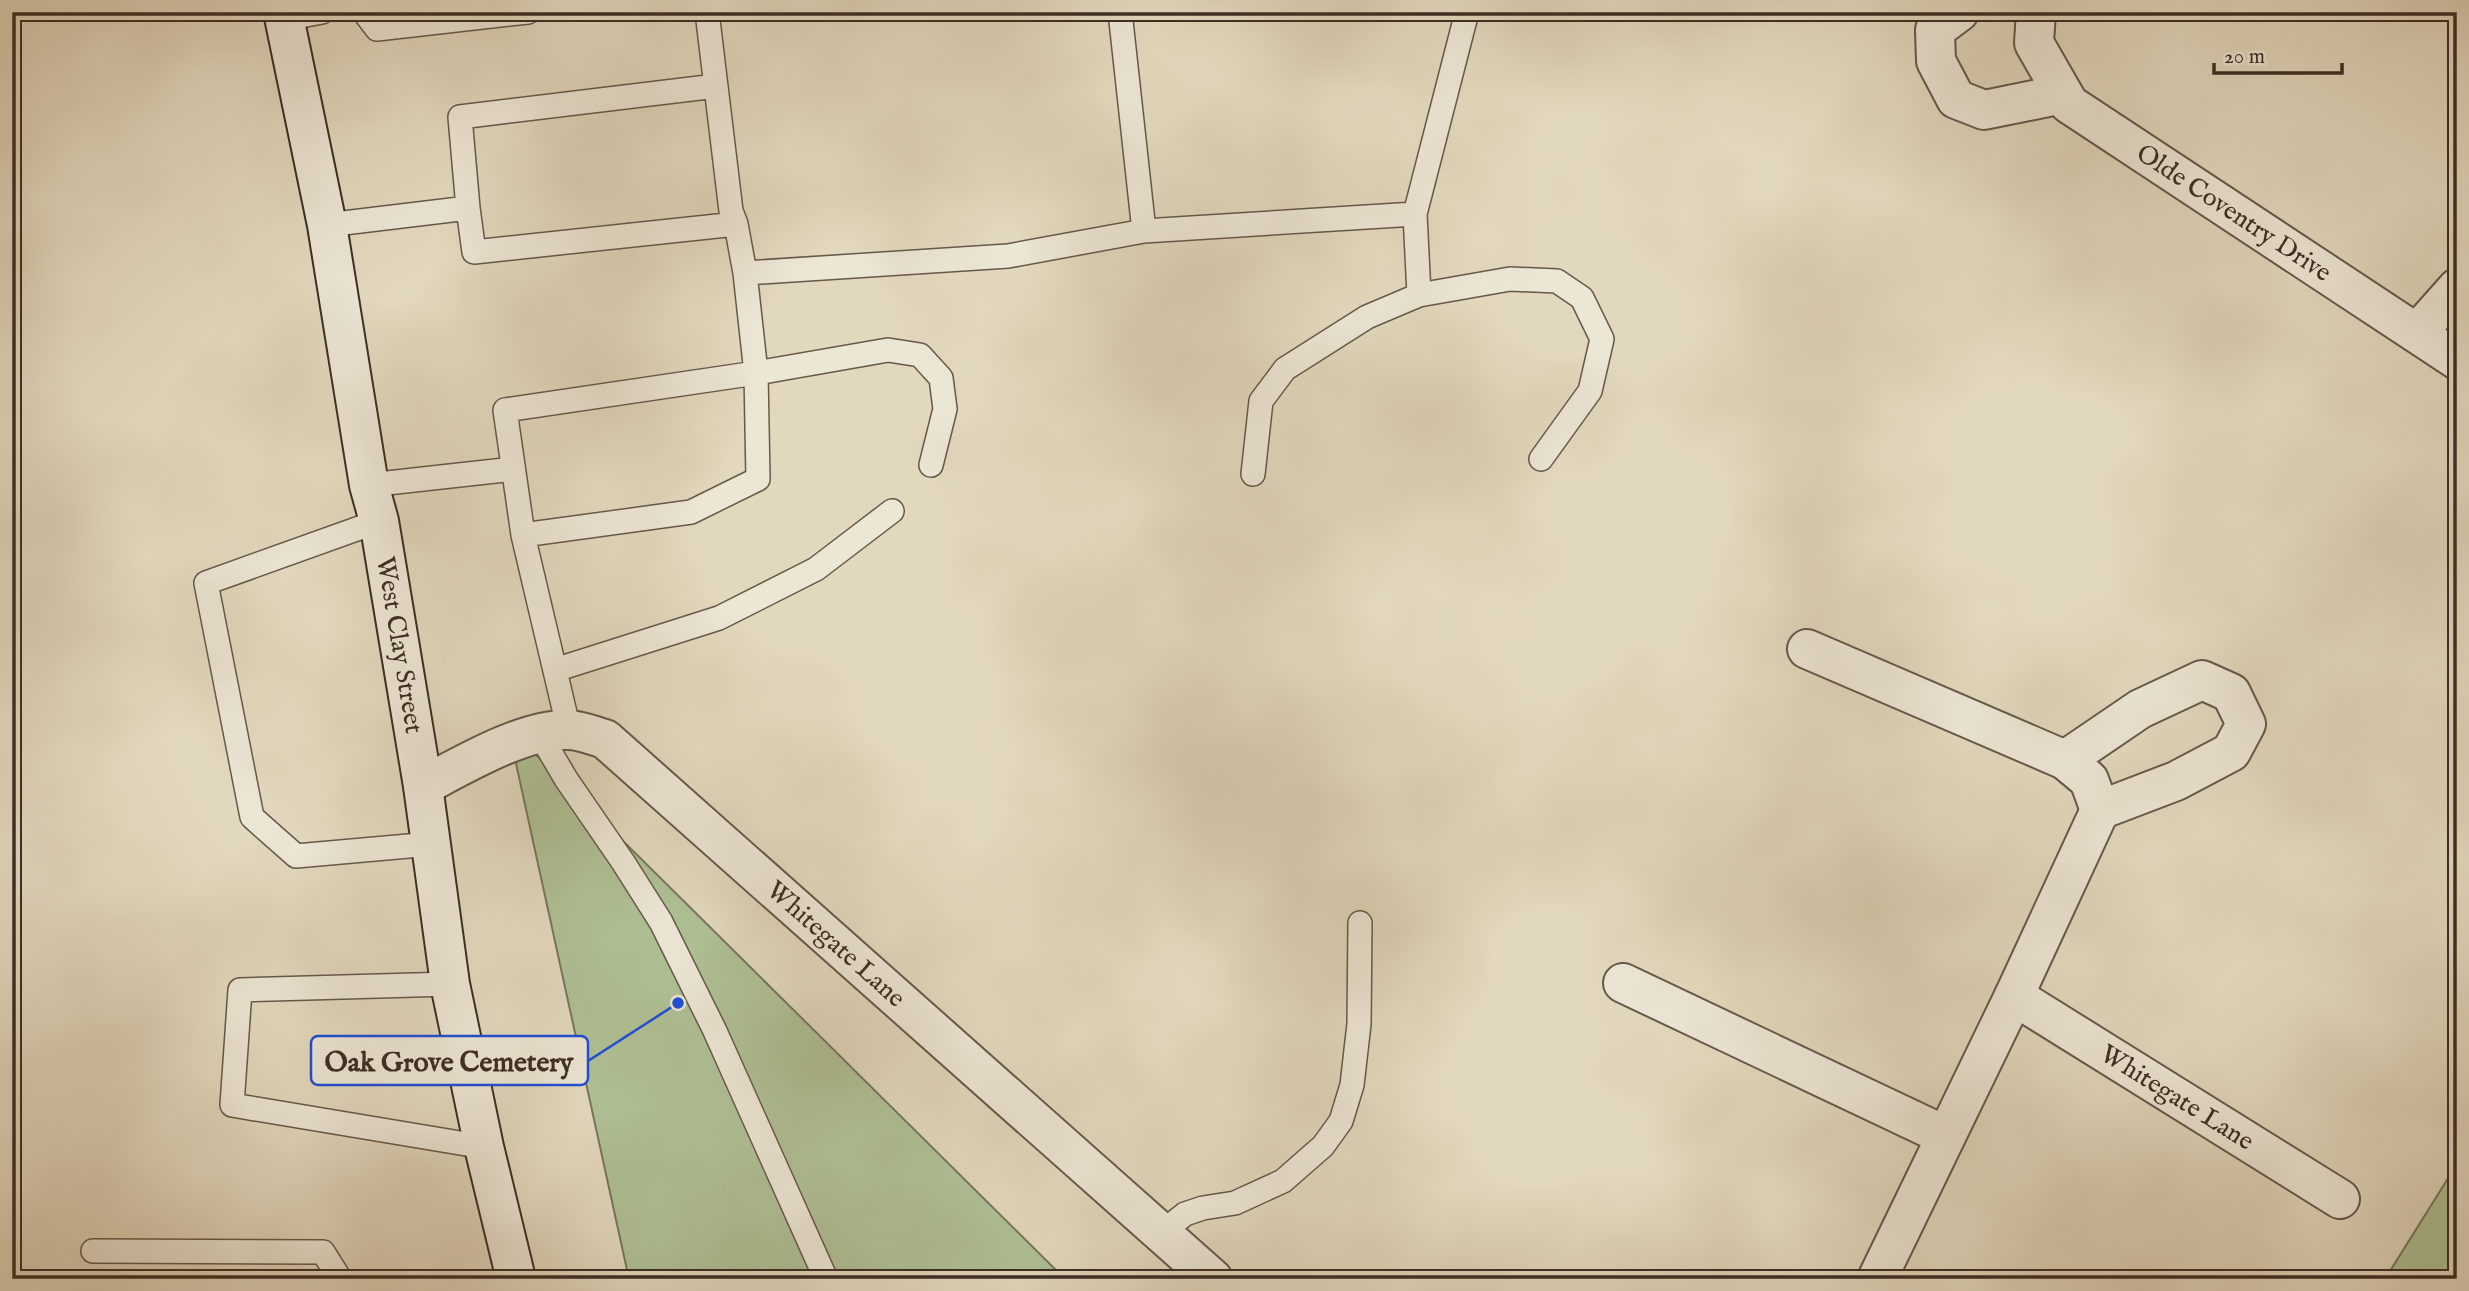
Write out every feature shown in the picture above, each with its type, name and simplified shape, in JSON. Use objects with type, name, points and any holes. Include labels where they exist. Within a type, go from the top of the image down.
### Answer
[{"type":"street","points":[[1959,12],[1935,30],[1936,61],[1956,99],[1984,110],[2063,94]]},
{"type":"street","name":"West Clay Street","points":[[284,16],[327,225],[369,485],[379,521],[423,786],[450,984],[484,1147],[516,1279]]},
{"type":"street","name":"Olde Coventry Drive","points":[[2035,28],[2069,104],[2457,359]]},
{"type":"street","points":[[2417,333],[2457,288]]},
{"type":"street","points":[[1807,649],[2065,760],[2089,780],[2100,810]]},
{"type":"street","points":[[1877,1279],[2014,996],[2100,810],[2176,781],[2231,752],[2246,724],[2231,694],[2202,680],[2140,709],[2065,760]]},
{"type":"street","points":[[423,786],[485,754],[554,732]]},
{"type":"street","name":"Whitegate Lane","points":[[554,732],[605,739],[1213,1279]]},
{"type":"street","points":[[1623,983],[1946,1136]]},
{"type":"street","name":"Whitegate Lane","points":[[2014,996],[2340,1199]]},
{"type":"lane","points":[[284,16],[322,12]]},
{"type":"lane","points":[[364,12],[377,29],[528,12]]},
{"type":"lane","points":[[523,535],[691,512],[758,479],[755,373],[745,273],[732,211],[706,12]]},
{"type":"lane","points":[[1119,12],[1144,231]]},
{"type":"lane","points":[[1419,295],[1415,214],[1466,12]]},
{"type":"lane","points":[[716,86],[460,117],[474,252],[736,224]]},
{"type":"lane","points":[[327,225],[468,208]]},
{"type":"lane","points":[[745,273],[1008,256],[1144,231],[1415,214]]},
{"type":"lane","points":[[1253,474],[1261,401],[1285,369],[1367,317],[1419,295],[1510,279],[1557,281],[1582,298],[1602,339],[1591,391],[1541,459]]},
{"type":"lane","points":[[826,1279],[715,1031],[661,922],[566,779],[554,732],[555,670],[523,535],[505,410],[755,373],[888,349],[920,355],[941,378],[945,409],[931,465]]},
{"type":"lane","points":[[369,485],[513,469]]},
{"type":"lane","points":[[555,670],[719,618],[816,569],[892,511]]},
{"type":"lane","points":[[379,521],[206,583],[252,817],[296,856],[431,844]]},
{"type":"lane","points":[[1160,1234],[1185,1214],[1235,1203],[1283,1181],[1324,1146],[1341,1121],[1352,1085],[1359,1024],[1360,923]]},
{"type":"lane","points":[[450,984],[240,990],[233,1105],[484,1147]]},
{"type":"lane","points":[[93,1251],[323,1252],[340,1279]]},
{"type":"green space","points":[[508,727],[1065,1279],[629,1279]]},
{"type":"green space","points":[[2457,1164],[2457,1279],[2385,1279]]},
{"type":"place","name":"Oak Grove Cemetery","points":[[678,1003]]}]
